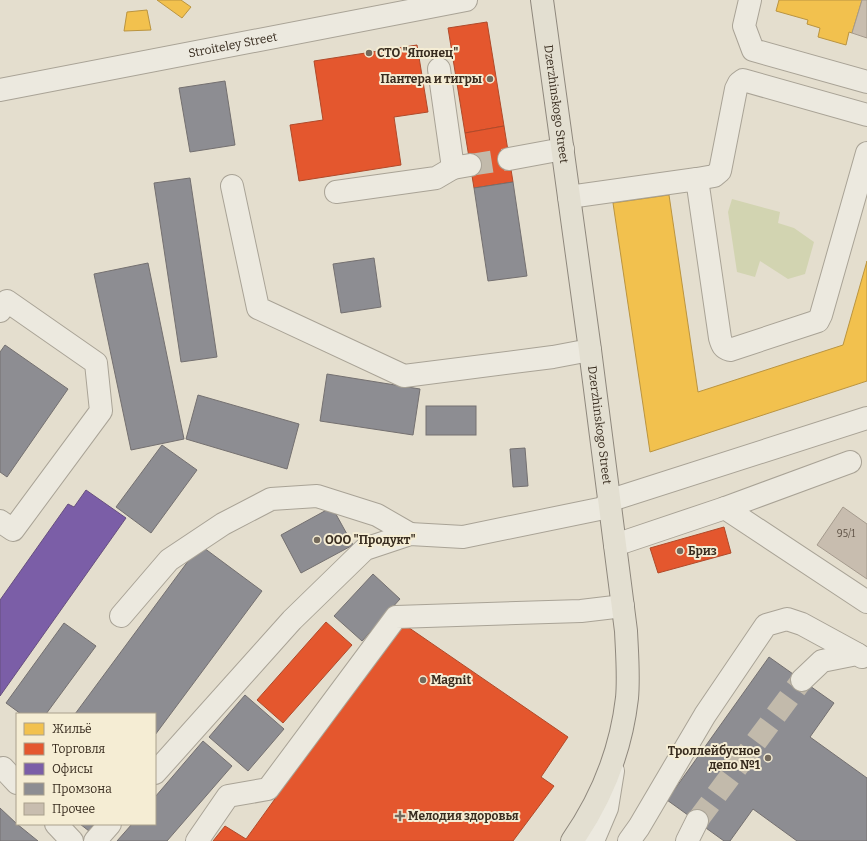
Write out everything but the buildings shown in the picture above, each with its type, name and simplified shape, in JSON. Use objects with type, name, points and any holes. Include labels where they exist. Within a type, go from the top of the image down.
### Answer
[{"type":"main road","name":"Dzerzhinskogo Street","points":[[542,0],[590,350],[623,606],[627,660],[627,697],[615,754],[601,794],[586,821],[572,841]]},
{"type":"street","name":"Stroiteley Street","points":[[0,90],[466,0]]},
{"type":"street","points":[[750,0],[744,26],[748,41],[753,50],[867,82]]},
{"type":"street","points":[[336,192],[436,178],[462,167],[439,69]]},
{"type":"street","points":[[569,197],[714,176],[720,170],[736,89],[739,83],[743,80],[867,115]]},
{"type":"street","points":[[509,159],[563,149]]},
{"type":"street","points":[[697,179],[720,338],[722,345],[726,349],[730,350],[818,321],[867,153]]},
{"type":"street","points":[[232,186],[258,308],[404,376],[553,357],[590,350]]},
{"type":"street","points":[[0,311],[7,301],[96,363],[101,411],[13,530],[0,521]]},
{"type":"street","points":[[156,773],[292,620],[365,549],[410,534],[463,536],[609,504],[867,418]]},
{"type":"street","points":[[615,545],[725,508],[850,462]]},
{"type":"street","points":[[121,616],[169,560],[223,524],[271,499],[317,496],[377,515],[410,534]]},
{"type":"street","points":[[725,508],[867,602]]},
{"type":"street","points":[[197,841],[228,796],[268,788],[396,617],[581,611],[623,606]]},
{"type":"street","points":[[629,841],[639,827],[705,715],[766,625],[787,619],[802,624],[862,657]]},
{"type":"street","points":[[802,680],[822,660],[862,657]]},
{"type":"street","points":[[596,840],[607,808],[615,754]]},
{"type":"street","points":[[688,841],[697,821]]},
{"type":"street","points":[[57,825],[72,841]]},
{"type":"street","points":[[94,841],[109,825]]},
{"type":"green space","points":[[732,199],[780,212],[778,223],[794,228],[814,242],[805,274],[788,279],[760,261],[755,277],[737,272],[728,212]]},
{"type":"tunnel","points":[[470,165],[509,159]]},
{"type":"tunnel","points":[[697,821],[802,680]]},
{"type":"place","name":"СТО \"Японец\"","points":[[369,53]]},
{"type":"place","name":"Пантера и тигры","points":[[490,79]]},
{"type":"place","name":"ООО \"Продукт\"","points":[[317,540]]},
{"type":"place","name":"Бриз","points":[[680,551]]},
{"type":"place","name":"Magnit","points":[[423,680]]},
{"type":"place","name":"Троллейбусное депо №1","points":[[768,758]]},
{"type":"place","name":"Мелодия здоровья","points":[[400,816]]}]
